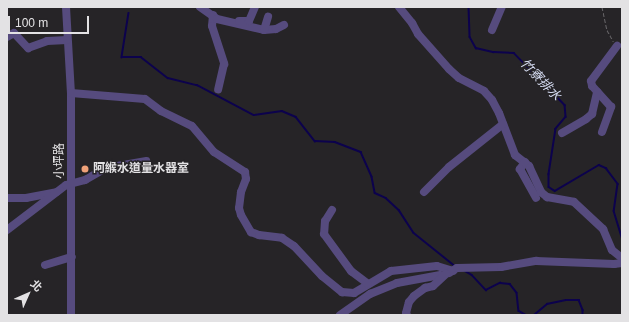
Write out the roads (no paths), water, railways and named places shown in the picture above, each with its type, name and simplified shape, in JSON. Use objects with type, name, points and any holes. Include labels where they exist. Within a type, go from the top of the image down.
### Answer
[{"type":"street","name":"小坪路","points":[[66,7],[71,93],[71,315]]},
{"type":"street","points":[[200,7],[215,17],[264,30],[276,29],[284,25]]},
{"type":"street","points":[[215,17],[249,21],[255,7]]},
{"type":"street","points":[[399,7],[412,23],[418,34],[449,69],[459,78],[484,91],[492,100],[516,155],[525,162],[541,192],[547,197],[574,202],[603,229],[612,250],[622,258]]},
{"type":"street","points":[[492,30],[502,7]]},
{"type":"street","points":[[215,17],[212,26],[224,64],[218,89]]},
{"type":"street","points":[[264,30],[268,17]]},
{"type":"street","points":[[7,37],[14,33],[18,35],[28,48],[47,41],[67,40]]},
{"type":"street","points":[[602,132],[611,107],[592,86],[591,81],[617,46]]},
{"type":"street","points":[[562,133],[592,114],[597,92]]},
{"type":"street","points":[[71,93],[145,99],[161,111],[192,126],[214,152],[245,172],[246,179],[241,192],[239,208],[241,216],[251,232],[259,235],[282,238],[294,246],[322,276],[342,292],[354,293],[392,271],[416,267],[437,266],[456,270]]},
{"type":"street","points":[[424,192],[449,167],[503,124]]},
{"type":"street","points":[[7,230],[66,185],[85,180],[106,168],[146,161]]},
{"type":"street","points":[[525,162],[520,169],[536,198]]},
{"type":"street","points":[[7,198],[26,198],[57,192]]},
{"type":"street","points":[[332,210],[325,221],[324,234],[351,271],[368,284]]},
{"type":"street","points":[[45,265],[72,257]]},
{"type":"street","points":[[407,315],[406,313],[409,302],[414,296],[424,288],[433,286],[447,273],[456,270],[501,267],[536,261],[614,264],[622,262]]},
{"type":"street","points":[[340,315],[370,294],[397,284],[440,275]]},
{"type":"waterway","name":"竹寮排水","points":[[469,7],[470,37],[476,48],[494,52],[514,53],[565,105],[566,117],[556,129],[549,174],[549,187],[555,191],[599,165],[606,168],[618,184],[614,211],[622,238]]},
{"type":"waterway","points":[[129,13],[122,57],[141,57],[168,78],[197,85],[254,115],[282,111],[296,117],[315,141],[335,142],[361,152],[372,177],[375,193],[386,198],[399,210],[414,233],[455,266]]},
{"type":"waterway","points":[[465,271],[472,275],[486,290],[500,283],[510,284],[517,293],[519,311],[526,315]]},
{"type":"waterway","points":[[534,315],[547,304],[566,300],[579,300],[583,310],[583,315]]},
{"type":"place","name":"阿緱水道量水器室","points":[[85,169]]}]
